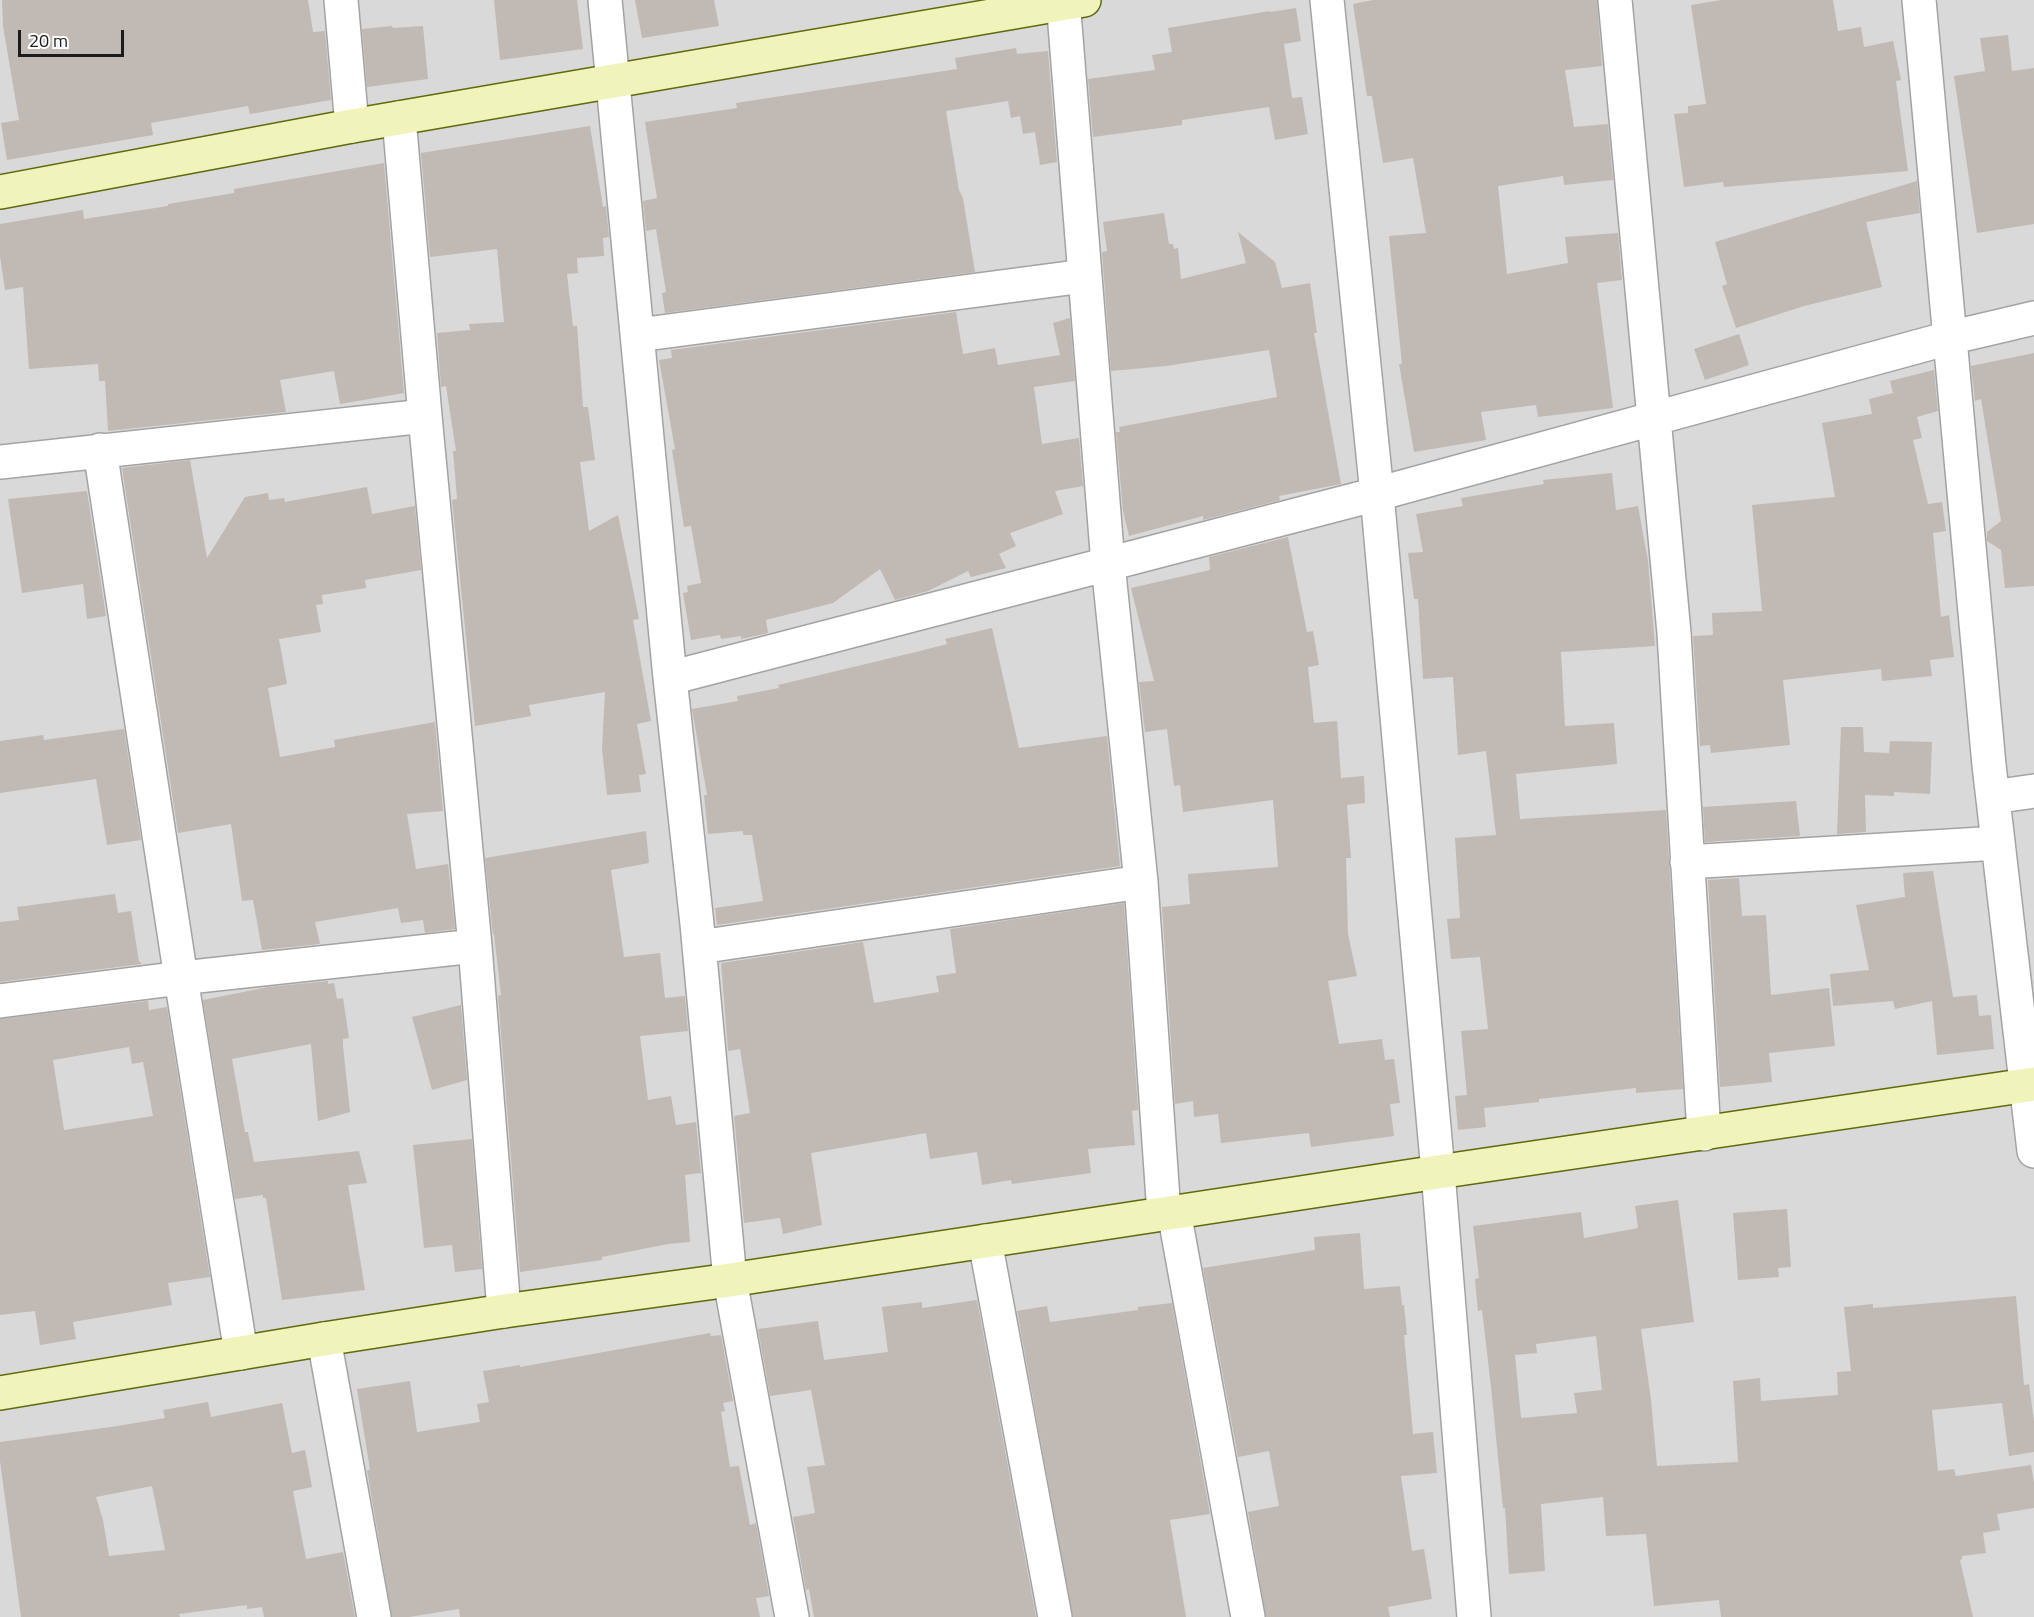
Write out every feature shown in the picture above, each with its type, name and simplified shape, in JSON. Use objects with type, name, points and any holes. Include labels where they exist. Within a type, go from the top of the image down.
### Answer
[{"type":"street","points":[[341,0],[352,126]]},
{"type":"street","points":[[605,0],[730,1280],[792,1617]]},
{"type":"street","points":[[1327,0],[1377,494],[1438,1172],[1474,1617]]},
{"type":"street","points":[[1615,0],[1674,633],[1704,1134]]},
{"type":"street","points":[[1919,0],[1993,797],[2031,1085],[2034,1151]]},
{"type":"street","points":[[0,192],[399,117],[1070,1],[1084,276],[1108,564],[1141,882],[1169,1213],[1248,1617]]},
{"type":"street","points":[[399,117],[475,946],[504,1311]]},
{"type":"street","points":[[638,335],[1084,276]]},
{"type":"street","points":[[670,678],[1377,494],[1949,338],[2034,318]]},
{"type":"street","points":[[0,462],[425,416]]},
{"type":"street","points":[[100,450],[241,1353]]},
{"type":"street","points":[[1993,797],[2034,791]]},
{"type":"street","points":[[1687,862],[1998,843]]},
{"type":"street","points":[[699,946],[1141,882]]},
{"type":"street","points":[[0,1002],[181,978],[475,946]]},
{"type":"street","points":[[0,1393],[504,1311],[730,1280],[1438,1172],[2031,1085]]},
{"type":"street","points":[[985,1241],[1055,1617]]},
{"type":"street","points":[[324,1339],[374,1617]]},
{"type":"shaded area","points":[[0,0],[2034,0],[2034,1617],[0,1617]]},
{"type":"building","points":[[2,0],[308,0],[313,32],[325,31],[331,100],[250,114],[248,106],[151,123],[153,135],[7,160],[1,123],[19,120],[3,26]]},
{"type":"building","points":[[494,0],[577,0],[583,49],[500,60]]},
{"type":"building","points":[[635,0],[714,0],[719,26],[642,38]]},
{"type":"building","points":[[1373,0],[1597,0],[1602,66],[1565,70],[1574,127],[1608,124],[1613,180],[1564,185],[1563,176],[1498,186],[1507,274],[1568,263],[1565,237],[1618,233],[1622,280],[1597,283],[1613,408],[1538,417],[1536,405],[1481,412],[1486,440],[1414,452],[1399,364],[1402,364],[1389,236],[1426,233],[1413,158],[1383,163],[1372,96],[1367,96],[1353,4]]},
{"type":"building","points":[[1721,0],[1833,0],[1838,31],[1861,27],[1864,47],[1893,41],[1901,80],[1896,81],[1908,171],[1724,187],[1723,182],[1684,187],[1674,114],[1688,113],[1688,106],[1706,104],[1691,5]]},
{"type":"building","points":[[1296,8],[1301,41],[1284,44],[1292,98],[1302,97],[1308,134],[1275,140],[1269,107],[1182,120],[1182,125],[1093,137],[1088,79],[1155,70],[1152,55],[1172,52],[1168,28]]},
{"type":"building","points":[[392,26],[393,28],[423,26],[428,79],[367,87],[362,29]]},
{"type":"building","points":[[2008,35],[2012,71],[2034,68],[2034,224],[1977,233],[1954,76],[1985,71],[1980,38]]},
{"type":"building","points":[[1016,48],[1017,54],[1048,51],[1057,162],[1040,165],[1035,132],[1023,134],[1020,116],[1011,118],[1008,101],[946,111],[975,272],[665,313],[662,293],[666,292],[656,229],[646,231],[643,201],[657,198],[645,122],[737,108],[736,103],[957,69],[955,58]]},
{"type":"building","points":[[590,126],[603,207],[606,206],[609,237],[603,238],[604,256],[577,258],[578,273],[567,274],[573,326],[577,326],[583,407],[588,407],[595,460],[580,462],[589,531],[618,515],[639,619],[633,620],[651,721],[637,724],[646,774],[639,775],[641,792],[607,795],[602,749],[605,692],[529,705],[531,716],[475,726],[452,500],[457,499],[453,451],[456,451],[446,386],[441,387],[437,333],[470,330],[469,324],[504,322],[497,249],[430,257],[421,153]]},
{"type":"building","points":[[384,163],[404,393],[340,404],[334,371],[280,380],[286,412],[108,431],[105,381],[99,381],[98,364],[29,369],[23,287],[5,290],[0,256],[0,224],[83,210],[84,219],[168,206],[168,204],[234,193],[234,189]]},
{"type":"building","points":[[1917,181],[1920,213],[1866,222],[1882,287],[1804,306],[1736,328],[1722,286],[1727,284],[1715,242]]},
{"type":"building","points":[[1164,213],[1169,244],[1173,244],[1174,249],[1178,248],[1181,279],[1246,263],[1238,232],[1275,262],[1282,288],[1310,283],[1317,333],[1314,333],[1341,484],[1279,496],[1280,500],[1203,520],[1203,516],[1129,536],[1123,511],[1116,432],[1120,432],[1119,427],[1277,397],[1269,350],[1166,366],[1111,371],[1102,252],[1107,251],[1103,222]]},
{"type":"building","points":[[956,312],[963,354],[995,348],[998,365],[1060,355],[1053,323],[1070,318],[1075,381],[1034,387],[1042,444],[1079,438],[1083,486],[1055,491],[1063,514],[1010,533],[1016,546],[999,554],[1006,568],[971,577],[968,571],[928,591],[895,600],[880,569],[833,603],[766,620],[768,633],[741,639],[741,636],[721,639],[720,635],[691,640],[683,593],[688,592],[687,586],[701,583],[691,526],[684,527],[672,450],[675,449],[659,360],[672,358],[671,350]]},
{"type":"building","points":[[1739,334],[1749,365],[1705,380],[1694,349]]},
{"type":"building","points":[[2034,353],[2034,586],[2005,588],[2001,550],[1987,541],[1987,532],[2001,521],[1981,399],[1975,401],[1971,366]]},
{"type":"building","points":[[1934,370],[1938,411],[1917,417],[1922,438],[1913,440],[1928,504],[1942,502],[1946,531],[1933,533],[1941,617],[1949,615],[1954,657],[1930,660],[1932,676],[1882,681],[1881,669],[1783,680],[1790,745],[1711,753],[1710,745],[1700,746],[1693,636],[1713,635],[1712,613],[1762,611],[1752,505],[1835,497],[1822,423],[1872,414],[1869,399],[1893,393],[1890,381]]},
{"type":"building","points":[[190,460],[207,558],[245,497],[268,493],[269,500],[284,498],[285,502],[367,487],[372,514],[415,506],[421,570],[365,580],[366,588],[322,595],[323,604],[316,605],[321,632],[279,639],[287,684],[268,688],[280,757],[335,747],[334,740],[435,722],[443,811],[407,814],[416,869],[448,864],[455,929],[425,933],[423,920],[401,923],[398,908],[315,922],[320,944],[262,950],[253,900],[242,901],[231,824],[178,833],[122,468]]},
{"type":"building","points":[[1612,473],[1616,510],[1638,506],[1648,561],[1655,646],[1561,652],[1565,726],[1614,723],[1617,764],[1516,774],[1520,819],[1666,810],[1683,1089],[1636,1093],[1636,1088],[1484,1108],[1486,1127],[1458,1130],[1455,1096],[1467,1095],[1461,1031],[1488,1029],[1480,957],[1451,959],[1447,919],[1460,918],[1455,838],[1496,835],[1486,751],[1458,755],[1453,677],[1423,679],[1418,599],[1414,599],[1408,553],[1423,552],[1416,514],[1463,506],[1461,498],[1544,484],[1543,480]]},
{"type":"building","points":[[87,491],[106,616],[87,619],[83,584],[22,593],[8,499]]},
{"type":"building","points":[[1288,537],[1307,632],[1313,631],[1319,665],[1308,667],[1314,723],[1337,721],[1341,778],[1364,776],[1365,803],[1347,805],[1351,858],[1346,858],[1348,934],[1357,976],[1328,981],[1339,1044],[1382,1039],[1385,1060],[1394,1059],[1400,1103],[1390,1104],[1394,1136],[1311,1147],[1309,1133],[1221,1143],[1218,1114],[1194,1117],[1193,1101],[1175,1104],[1162,907],[1190,904],[1188,874],[1278,867],[1273,800],[1183,812],[1180,785],[1174,786],[1167,729],[1145,732],[1139,682],[1154,681],[1131,588],[1210,570],[1209,557]]},
{"type":"building","points":[[992,628],[1019,748],[1107,736],[1120,866],[717,925],[715,908],[763,901],[752,835],[743,835],[743,831],[708,834],[704,795],[707,795],[692,709],[738,701],[737,696],[779,688],[778,685],[947,644],[945,639]]},
{"type":"building","points":[[1841,727],[1863,727],[1864,752],[1889,753],[1890,741],[1932,742],[1930,794],[1894,792],[1894,796],[1865,795],[1866,832],[1837,834]]},
{"type":"building","points":[[124,729],[141,840],[107,845],[96,779],[0,793],[0,741],[43,735],[44,740]]},
{"type":"building","points":[[1796,801],[1800,836],[1705,842],[1703,807]]},
{"type":"building","points":[[646,831],[649,863],[611,870],[624,957],[660,953],[665,998],[685,996],[688,1031],[640,1036],[648,1100],[671,1096],[676,1125],[696,1122],[701,1173],[685,1175],[690,1242],[602,1257],[602,1260],[520,1272],[498,996],[501,995],[485,858]]},
{"type":"building","points":[[1933,871],[1953,997],[1977,995],[1979,1016],[1991,1015],[1994,1049],[1937,1055],[1932,1001],[1895,1009],[1893,1001],[1833,1006],[1830,974],[1869,970],[1856,905],[1905,897],[1903,873]]},
{"type":"building","points":[[1739,878],[1742,916],[1766,915],[1771,995],[1829,988],[1835,1046],[1769,1053],[1772,1082],[1720,1087],[1708,880]]},
{"type":"building","points":[[115,894],[118,913],[131,911],[141,964],[0,982],[0,922],[19,920],[17,907]]},
{"type":"building","points":[[1124,903],[1138,1110],[1132,1111],[1135,1145],[1088,1149],[1091,1173],[1012,1184],[1011,1180],[982,1185],[977,1152],[930,1159],[926,1133],[811,1153],[822,1225],[783,1234],[780,1218],[744,1223],[734,1116],[750,1113],[740,1049],[728,1051],[721,963],[863,942],[874,1003],[939,992],[936,976],[956,973],[950,929]]},
{"type":"building","points":[[328,981],[328,984],[334,983],[337,999],[343,998],[349,1038],[343,1039],[343,1046],[350,1112],[318,1121],[311,1044],[232,1059],[245,1132],[248,1132],[254,1162],[359,1151],[367,1183],[348,1185],[365,1290],[282,1300],[266,1198],[263,1198],[263,1195],[235,1199],[203,1000],[268,987]]},
{"type":"building","points":[[148,1001],[149,1010],[167,1007],[210,1277],[168,1283],[172,1305],[73,1322],[76,1339],[40,1345],[35,1311],[0,1315],[0,1019]],"holes":[[[129,1047],[132,1064],[143,1062],[153,1116],[64,1130],[53,1060]]]},
{"type":"building","points":[[461,1005],[467,1080],[432,1090],[412,1017]]},
{"type":"building","points":[[472,1139],[482,1269],[455,1272],[452,1245],[424,1248],[413,1145]]},
{"type":"building","points":[[1678,1200],[1694,1322],[1641,1329],[1657,1466],[1738,1462],[1733,1381],[1760,1378],[1761,1401],[1838,1395],[1837,1372],[1851,1371],[1844,1307],[1873,1304],[1873,1308],[2016,1296],[2024,1385],[2029,1384],[2034,1422],[2034,1452],[2009,1456],[2002,1403],[1932,1410],[1938,1471],[1954,1469],[1956,1476],[2031,1465],[2034,1508],[1997,1514],[2000,1530],[1983,1533],[1986,1553],[1962,1556],[1960,1560],[1973,1617],[1721,1617],[1719,1600],[1654,1606],[1646,1534],[1606,1536],[1603,1497],[1541,1504],[1545,1571],[1509,1574],[1505,1508],[1503,1508],[1482,1310],[1478,1311],[1475,1279],[1479,1278],[1473,1226],[1581,1212],[1584,1238],[1638,1228],[1635,1206]],"holes":[[[1596,1336],[1602,1390],[1574,1393],[1577,1413],[1521,1418],[1515,1355],[1537,1353],[1536,1344]]]},
{"type":"building","points":[[1787,1209],[1791,1267],[1778,1268],[1779,1277],[1738,1280],[1733,1213]]},
{"type":"building","points":[[1360,1233],[1364,1289],[1400,1286],[1407,1335],[1404,1335],[1413,1434],[1433,1432],[1437,1473],[1401,1476],[1412,1551],[1424,1549],[1432,1599],[1388,1607],[1390,1617],[1266,1617],[1248,1512],[1279,1506],[1269,1451],[1238,1457],[1203,1268],[1315,1250],[1314,1237]]},
{"type":"building","points":[[977,1300],[1036,1617],[814,1617],[809,1589],[806,1590],[793,1517],[815,1513],[807,1467],[825,1465],[811,1390],[770,1396],[758,1329],[818,1321],[824,1360],[888,1352],[882,1307],[922,1302],[922,1308]]},
{"type":"building","points":[[1172,1303],[1210,1514],[1170,1520],[1186,1617],[1073,1617],[1017,1311],[1047,1306],[1050,1322]]},
{"type":"building","points":[[710,1333],[711,1336],[721,1335],[733,1401],[723,1403],[725,1411],[721,1412],[730,1467],[739,1466],[750,1525],[756,1523],[769,1596],[756,1598],[760,1617],[460,1617],[459,1609],[409,1617],[392,1617],[367,1470],[370,1470],[357,1389],[410,1381],[417,1432],[480,1422],[477,1404],[489,1402],[483,1371],[520,1365],[520,1367]]},
{"type":"building","points":[[208,1402],[211,1417],[282,1403],[292,1453],[305,1450],[312,1487],[293,1491],[306,1559],[343,1552],[355,1617],[264,1617],[262,1607],[247,1609],[247,1605],[179,1614],[180,1617],[21,1617],[0,1461],[0,1442],[165,1418],[163,1410]],"holes":[[[152,1486],[165,1550],[109,1556],[103,1520],[96,1497]]]}]
